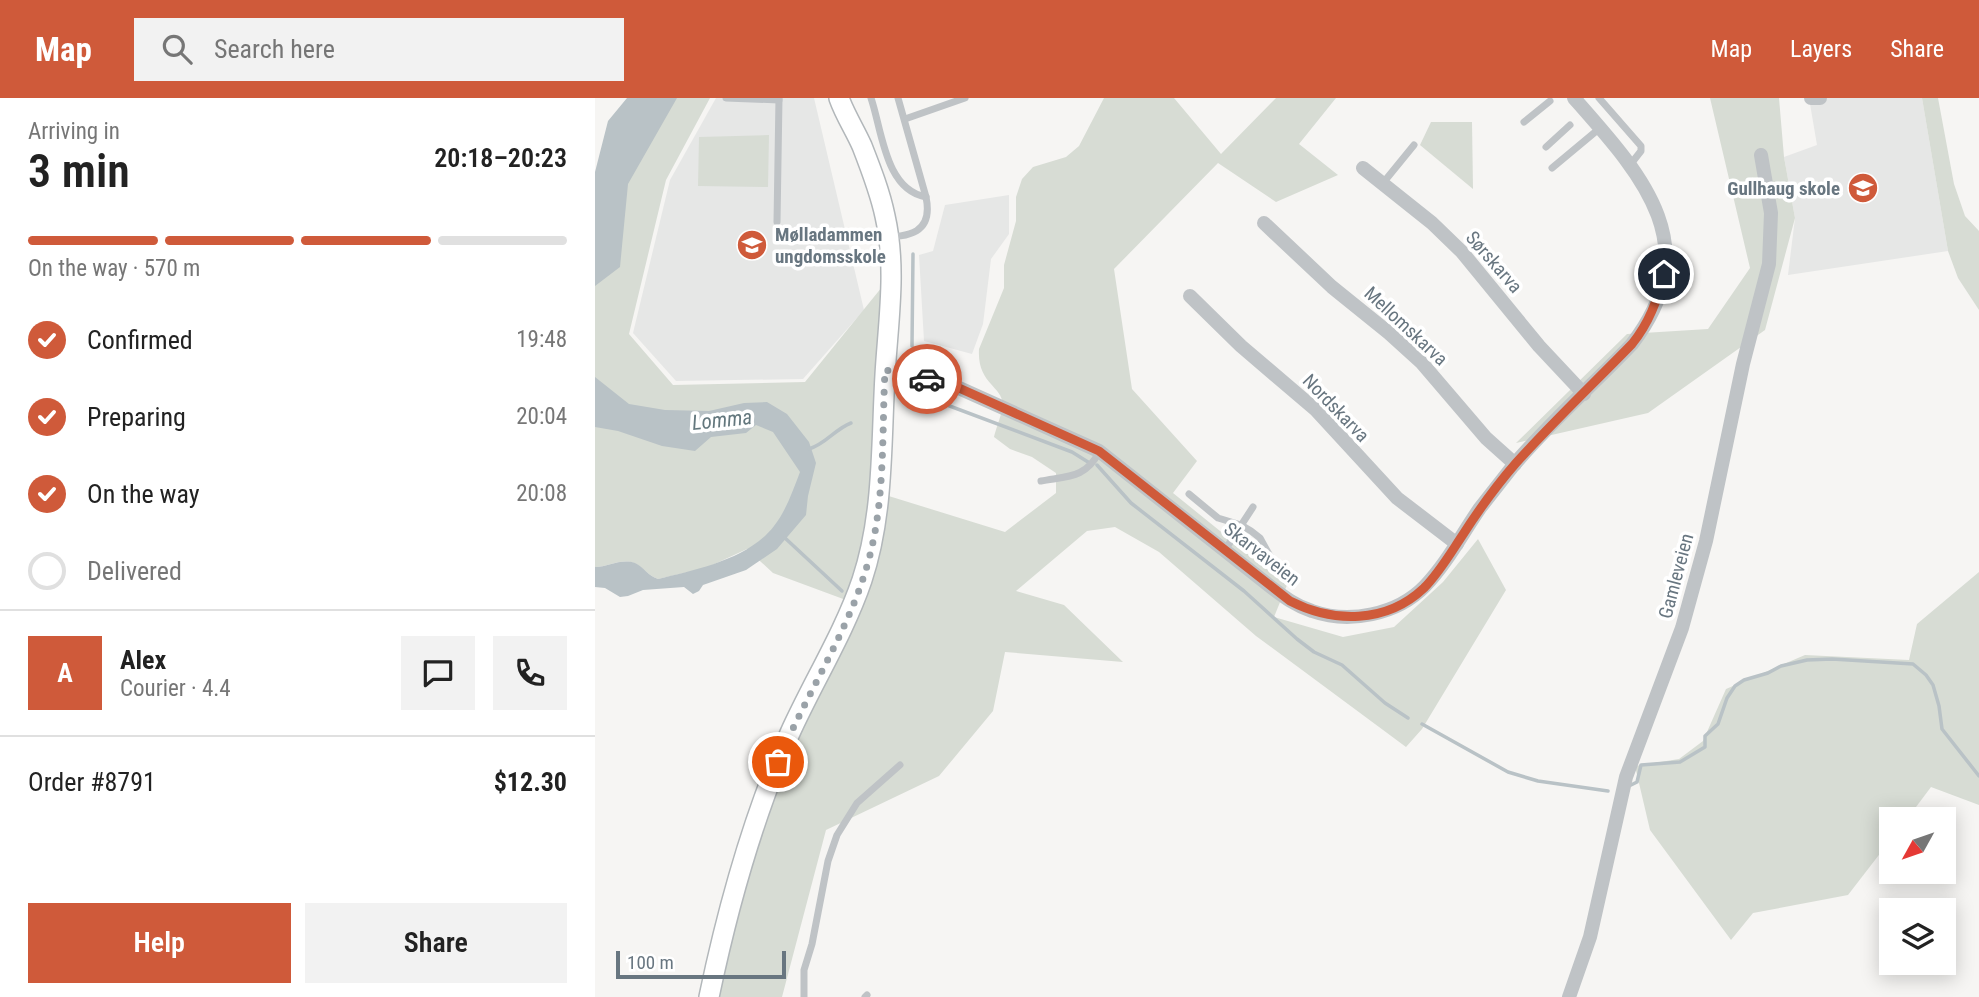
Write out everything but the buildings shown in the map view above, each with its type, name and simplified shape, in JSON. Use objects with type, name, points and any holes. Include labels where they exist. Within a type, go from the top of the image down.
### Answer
[{"type":"main road","points":[[709,997],[726,924],[768,789],[790,733],[854,603],[871,552],[877,516],[888,323],[883,238],[885,217],[861,144],[841,103]]},
{"type":"street","name":"Skarvaveien","points":[[885,370],[959,388],[1099,451],[1224,551],[1290,601],[1309,611],[1354,618],[1383,612],[1408,600],[1432,578],[1515,464],[1643,330],[1656,304],[1664,274],[1665,239],[1656,207],[1630,165],[1574,98]]},
{"type":"street","points":[[1811,98],[1820,98]]},
{"type":"street","name":"Gamleveien","points":[[1569,997],[1590,937],[1626,777],[1682,628],[1706,541],[1744,364],[1769,264],[1771,213],[1761,155]]},
{"type":"street","name":"Sørskarva","points":[[1363,168],[1432,223],[1462,252],[1539,346],[1584,394]]},
{"type":"street","name":"Mellomskarva","points":[[1264,223],[1332,287],[1389,332],[1421,362],[1486,438],[1515,464]]},
{"type":"street","name":"Nordskarva","points":[[1190,296],[1241,346],[1316,410],[1397,498],[1457,544]]},
{"type":"lane","points":[[726,98],[779,99],[777,222]]},
{"type":"lane","points":[[871,98],[890,165],[908,190],[926,197]]},
{"type":"lane","points":[[883,238],[906,235],[920,229],[927,221],[926,197],[898,98]]},
{"type":"lane","points":[[905,119],[965,98]]},
{"type":"lane","points":[[1599,98],[1641,146],[1641,151],[1630,165]]},
{"type":"lane","points":[[1524,122],[1550,101]]},
{"type":"lane","points":[[1546,147],[1570,125]]},
{"type":"lane","points":[[1552,168],[1600,128]]},
{"type":"lane","points":[[1382,184],[1414,145]]},
{"type":"lane","points":[[1041,481],[1071,476],[1087,470],[1099,451]]},
{"type":"lane","points":[[1189,494],[1218,517],[1241,524],[1259,538],[1270,556]]},
{"type":"lane","points":[[1224,551],[1253,507]]},
{"type":"lane","points":[[804,997],[804,970],[812,944],[828,861],[837,835],[857,803],[900,765]]},
{"type":"shaded area","points":[[634,98],[710,98],[666,180],[629,334],[673,385],[805,382],[882,287],[879,493],[1005,532],[1056,493],[1056,473],[1032,457],[1010,449],[994,437],[1002,411],[1002,398],[985,377],[979,361],[979,349],[1004,288],[1004,265],[1016,221],[1016,197],[1022,179],[1033,167],[1066,157],[1079,146],[1104,98],[1174,98],[1221,154],[1276,98],[1336,98],[1299,144],[1338,175],[1276,202],[1218,163],[1114,269],[1132,389],[1197,461],[1173,493],[1287,585],[1274,617],[1343,637],[1394,627],[1443,582],[1478,539],[1506,590],[1422,729],[1406,747],[1256,636],[1159,552],[1115,527],[1087,531],[1016,591],[1064,605],[1123,662],[1005,652],[993,711],[939,776],[826,830],[782,997],[710,997],[742,869],[854,603],[773,573],[747,549],[706,568],[658,579],[629,562],[595,567],[595,194]]},
{"type":"shaded area","name":"Mølladammen ungdomsskole","points":[[716,98],[814,98],[864,310],[803,379],[676,381],[633,333],[670,180]]},
{"type":"shaded area","points":[[1710,98],[1779,98],[1784,157],[1795,218],[1765,330],[1648,413],[1516,443],[1627,334],[1708,329],[1750,268]]},
{"type":"shaded area","name":"Gullhaug skole","points":[[1809,98],[1922,98],[1948,251],[1788,275],[1795,218],[1784,157],[1817,145]]},
{"type":"shaded area","points":[[1922,98],[1938,98],[1954,184],[1965,216],[1979,231],[1979,310],[1958,278],[1948,251]]},
{"type":"shaded area","points":[[1431,122],[1472,122],[1473,189],[1420,145]]},
{"type":"shaded area","points":[[769,135],[768,187],[698,186],[699,137]]},
{"type":"shaded area","points":[[1009,195],[1009,234],[991,259],[983,324],[972,354],[924,341],[919,255],[933,251],[945,205]]},
{"type":"shaded area","points":[[1979,572],[1979,805],[1931,787],[1916,807],[1879,807],[1879,855],[1848,895],[1753,913],[1731,940],[1650,830],[1635,766],[1679,759],[1703,741],[1726,689],[1805,655],[1909,660],[1917,624]]},
{"type":"water","points":[[627,98],[677,98],[628,184],[620,267],[595,286],[595,172],[608,121]]},
{"type":"water","name":"Lomma","points":[[595,377],[629,404],[665,410],[709,411],[744,403],[767,402],[787,414],[809,442],[816,463],[806,515],[777,549],[746,570],[703,585],[693,594],[684,587],[643,590],[620,597],[605,588],[595,587],[595,567],[630,562],[658,579],[721,561],[751,547],[778,520],[800,472],[773,432],[756,425],[746,433],[711,437],[695,451],[662,446],[618,431],[595,427]]},
{"type":"waterway","points":[[912,346],[913,254]]},
{"type":"waterway","points":[[915,393],[1072,452],[1088,462]]},
{"type":"waterway","points":[[809,449],[851,423]]},
{"type":"waterway","points":[[1097,465],[1131,503],[1244,591],[1297,639],[1314,652],[1342,665],[1385,703],[1408,718]]},
{"type":"waterway","points":[[785,538],[842,591]]},
{"type":"waterway","points":[[1631,785],[1637,782],[1641,765],[1680,762],[1705,747],[1705,736],[1718,724],[1727,698],[1735,686],[1744,680],[1781,666],[1807,660],[1832,659],[1913,664],[1933,685],[1942,729],[1979,776]]},
{"type":"waterway","points":[[1422,724],[1508,772],[1538,781],[1608,791]]},
{"type":"way so far","points":[[778,762],[854,603],[871,552],[877,516],[885,370],[927,379]]},
{"type":"place","name":"Gullhaug skole","points":[[1863,188]]},
{"type":"place","name":"Mølladammen ungdomsskole","points":[[752,245]]},
{"type":"route","points":[[927,379],[959,388],[1099,451],[1290,601],[1309,611],[1354,618],[1383,612],[1408,600],[1424,588],[1515,464],[1643,330],[1656,304],[1664,274]]}]
